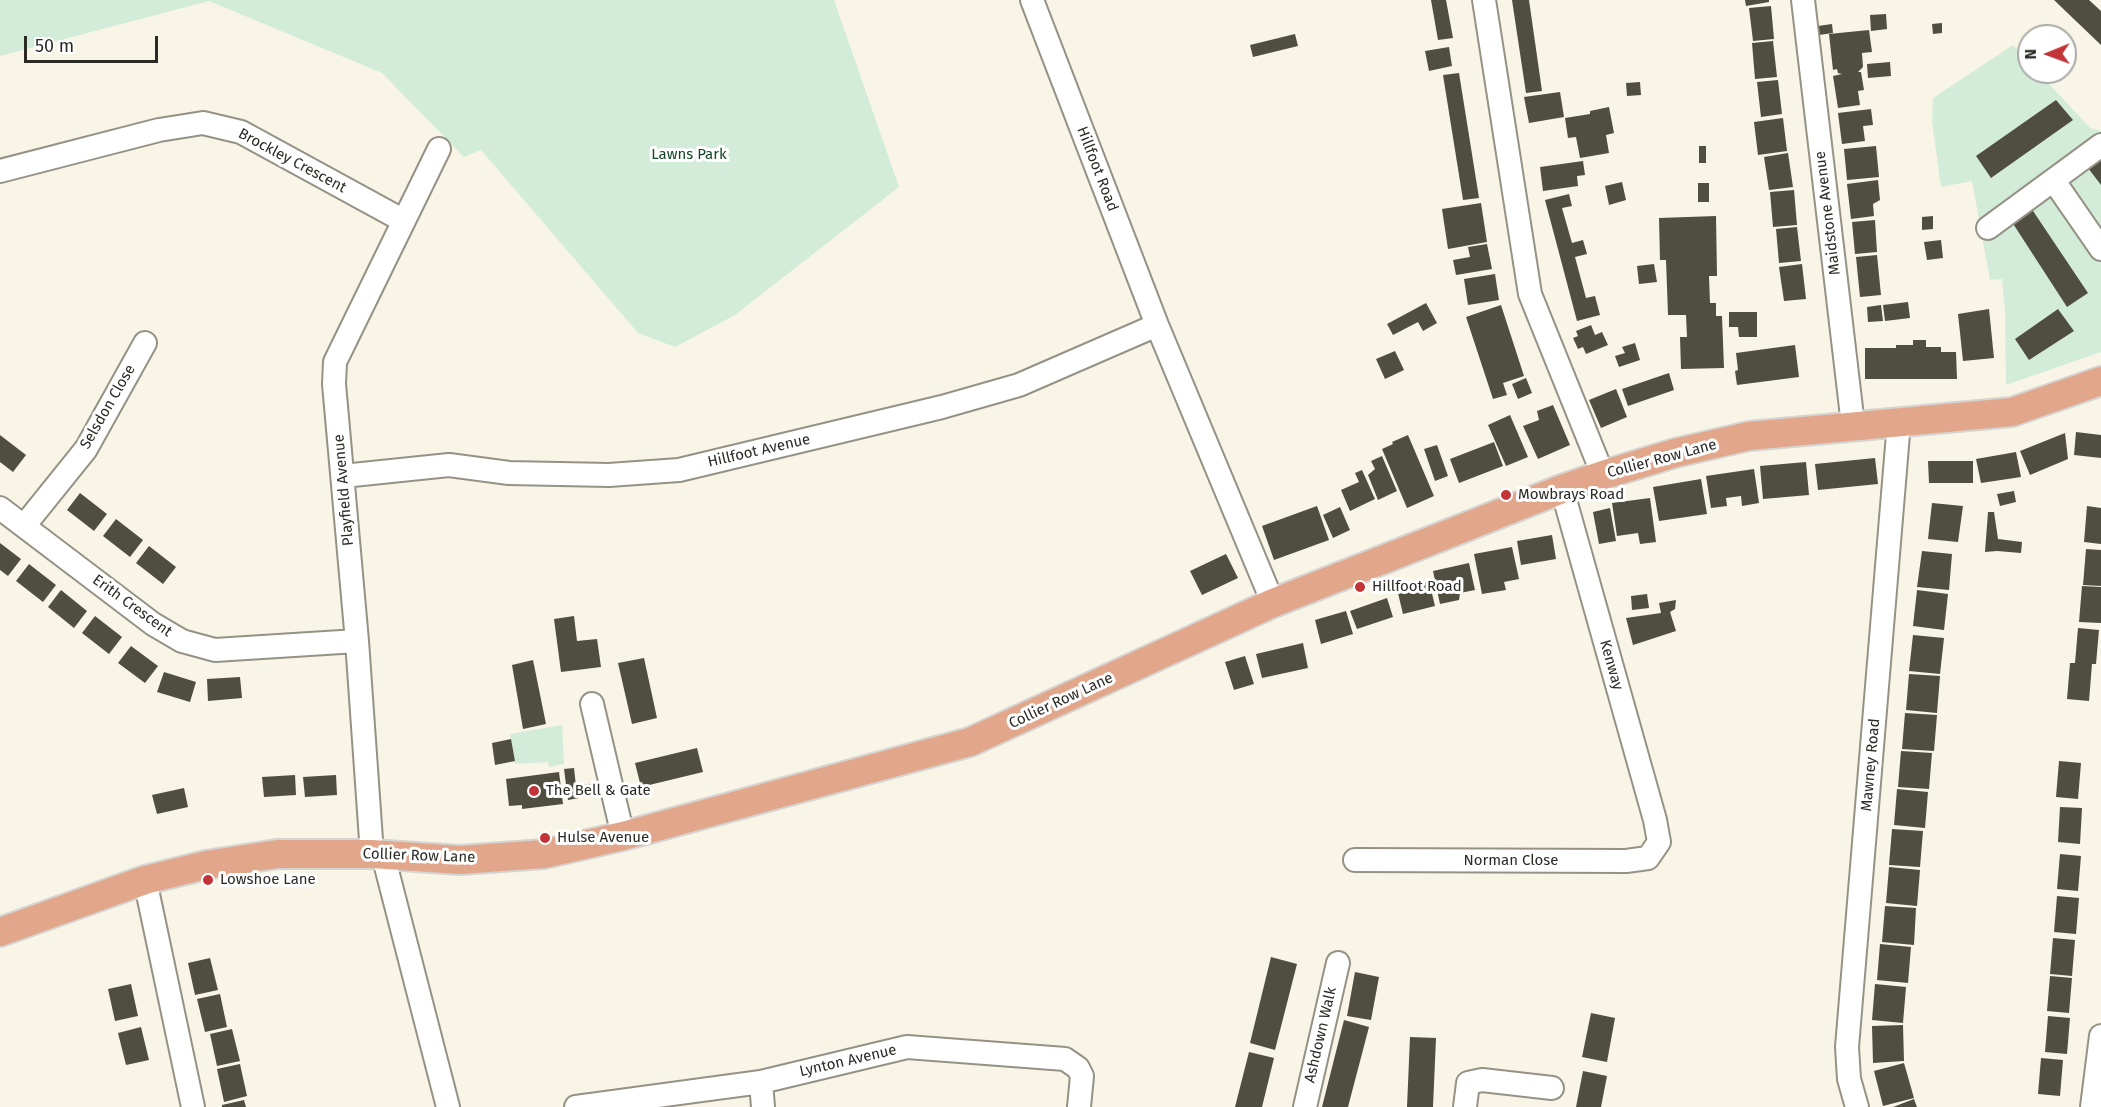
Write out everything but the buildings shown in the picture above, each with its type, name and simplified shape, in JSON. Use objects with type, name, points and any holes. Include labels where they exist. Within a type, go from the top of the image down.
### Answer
[{"type":"main road","name":"Collier Row Lane","points":[[0,932],[145,880],[206,865],[277,854],[378,855],[460,860],[532,855],[623,836],[970,742],[1273,603],[1603,475],[1675,453],[1749,436],[2012,412],[2101,381]]},
{"type":"street","name":"Hillfoot Road","points":[[1032,0],[1157,325],[1273,603]]},
{"type":"street","points":[[1484,0],[1530,294],[1603,475]]},
{"type":"street","name":"Maidstone Avenue","points":[[1803,0],[1853,425]]},
{"type":"street","name":"Brockley Crescent","points":[[0,171],[159,130],[203,123],[241,132],[404,221]]},
{"type":"street","points":[[1988,228],[2101,145]]},
{"type":"street","name":"Playfield Avenue","points":[[378,855],[334,384],[335,362],[439,149]]},
{"type":"street","points":[[2054,181],[2101,249]]},
{"type":"street","name":"Hillfoot Avenue","points":[[343,476],[449,465],[509,473],[609,474],[679,470],[942,407],[1019,385],[1157,325]]},
{"type":"street","name":"Selsdon Close","points":[[24,526],[86,449],[145,343]]},
{"type":"street","name":"Mawney Road","points":[[1857,1107],[1849,1079],[1847,1047],[1899,422]]},
{"type":"street","name":"Kenway","points":[[1562,489],[1655,820],[1659,842]]},
{"type":"street","name":"Erith Crescent","points":[[0,508],[153,624],[182,641],[215,650],[357,641]]},
{"type":"street","points":[[592,704],[623,836]]},
{"type":"street","name":"Norman Close","points":[[1355,860],[1626,861],[1648,858],[1659,842]]},
{"type":"street","points":[[378,855],[448,1107]]},
{"type":"street","points":[[145,880],[193,1107]]},
{"type":"street","name":"Ashdown Walk","points":[[1305,1107],[1338,963]]},
{"type":"street","points":[[2092,1107],[2101,1036]]},
{"type":"street","name":"Lynton Avenue","points":[[576,1107],[761,1082],[907,1047],[1065,1059],[1078,1068],[1082,1076],[1079,1107]]},
{"type":"street","points":[[1465,1107],[1468,1083],[1482,1080],[1552,1088]]},
{"type":"street","points":[[761,1082],[763,1107]]},
{"type":"green space","name":"Lawns Park","points":[[0,0],[834,0],[899,187],[735,315],[675,347],[638,333],[481,150],[464,157],[382,73],[209,1],[0,56]]},
{"type":"green space","points":[[2013,45],[2017,50],[2017,84],[2049,84],[2090,128],[2101,131],[2101,352],[2006,385],[2005,309],[2002,279],[1990,280],[1972,181],[1941,187],[1932,121],[1933,98]]},
{"type":"green space","points":[[562,725],[564,764],[549,767],[548,762],[515,764],[510,734]]},
{"type":"place","name":"Mowbrays Road","points":[[1506,495]]},
{"type":"place","name":"Hillfoot Road","points":[[1360,587]]},
{"type":"place","name":"The Bell & Gate","points":[[534,791]]},
{"type":"place","name":"Hulse Avenue","points":[[545,838]]},
{"type":"place","name":"Lowshoe Lane","points":[[208,880]]}]
